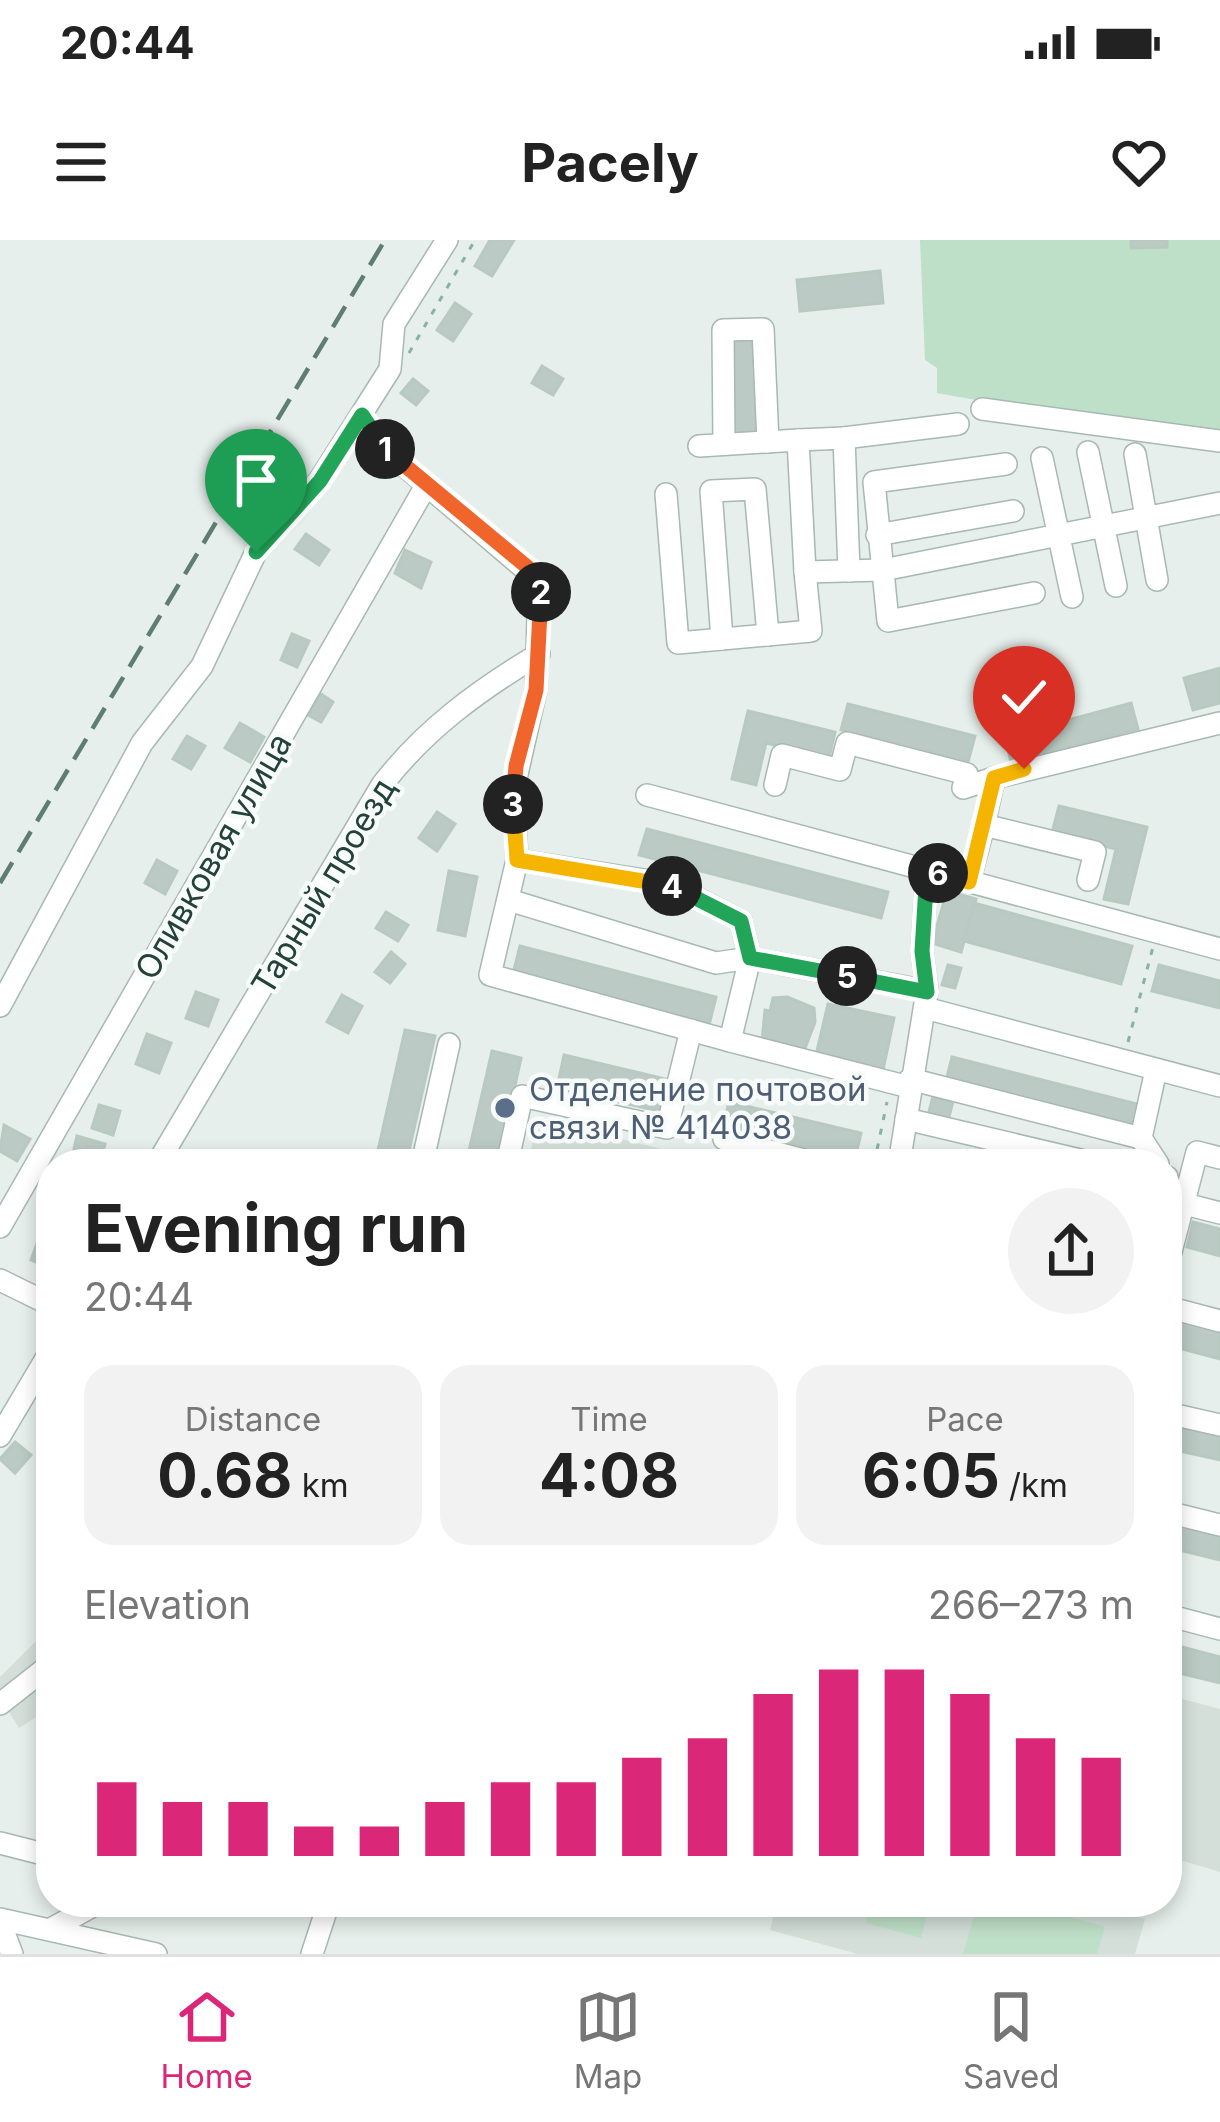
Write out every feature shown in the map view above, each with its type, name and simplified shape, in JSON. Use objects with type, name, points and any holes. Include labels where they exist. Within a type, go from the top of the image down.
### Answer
[{"type":"street","points":[[0,1006],[142,743],[202,666],[256,552],[320,481],[362,415],[394,357],[394,324],[446,240]]},
{"type":"street","points":[[724,444],[723,330],[764,329],[768,442]]},
{"type":"street","points":[[982,409],[1220,441]]},
{"type":"street","points":[[362,415],[381,446],[539,581],[539,654],[513,792],[517,860],[490,975],[730,1040],[1141,1138]]},
{"type":"street","points":[[699,446],[844,438],[958,424]]},
{"type":"street","points":[[844,438],[849,571]]},
{"type":"street","points":[[666,494],[678,643],[811,632],[798,440]]},
{"type":"street","points":[[1088,452],[1116,586]]},
{"type":"street","points":[[1135,454],[1157,580]]},
{"type":"street","points":[[1042,458],[1072,597]]},
{"type":"street","points":[[1006,464],[874,482],[879,570],[888,620],[1034,592]]},
{"type":"street","name":"Оливковая улица","points":[[45,1149],[427,484]]},
{"type":"street","points":[[722,639],[711,491],[755,489],[768,635]]},
{"type":"street","points":[[805,572],[879,570],[1220,503]]},
{"type":"street","points":[[877,535],[1013,511]]},
{"type":"street","name":"Тарный проезд","points":[[166,1149],[382,785],[410,748],[485,686],[539,654]]},
{"type":"street","points":[[775,785],[782,755],[840,770],[847,743],[967,774],[963,788],[1220,723]]},
{"type":"street","points":[[969,882],[994,778]]},
{"type":"street","points":[[647,795],[1220,949]]},
{"type":"street","points":[[984,825],[1095,852],[1088,880]]},
{"type":"street","points":[[517,860],[669,884],[741,921],[750,958],[730,1040]]},
{"type":"street","points":[[901,1149],[906,1119],[903,1083],[926,1000],[922,951],[927,870]]},
{"type":"street","points":[[508,900],[716,963],[750,958],[926,1000],[1220,1086]]},
{"type":"street","points":[[510,1149],[522,1096],[667,1128],[691,1030]]},
{"type":"street","points":[[425,1149],[449,1044]]},
{"type":"street","points":[[1148,1149],[1141,1138],[1156,1070]]},
{"type":"street","points":[[906,1119],[1033,1149]]},
{"type":"street","points":[[724,1139],[762,1149]]},
{"type":"street","points":[[1182,1214],[1197,1152],[1220,1158]]},
{"type":"street","name":"Оливковая улица","points":[[0,1227],[36,1164]]},
{"type":"street","points":[[1185,1204],[1220,1214]]},
{"type":"street","points":[[0,1280],[36,1298]]},
{"type":"street","points":[[1182,1311],[1220,1321]]},
{"type":"street","points":[[0,1436],[36,1375]]},
{"type":"street","points":[[1182,1416],[1220,1425]]},
{"type":"street","points":[[1182,1516],[1220,1525]]},
{"type":"street","points":[[1182,1619],[1220,1629]]},
{"type":"street","points":[[0,1704],[36,1676]]},
{"type":"street","points":[[0,1843],[36,1852]]},
{"type":"street","points":[[51,1929],[73,1917]]},
{"type":"street","points":[[312,1954],[324,1917]]},
{"type":"street","points":[[12,1954],[0,1920],[149,1953]]},
{"type":"path","points":[[410,352],[475,240]]},
{"type":"path","points":[[1124,1061],[1156,932]]},
{"type":"path","points":[[879,1149],[903,1083]]},
{"type":"path","points":[[670,1112],[682,1124],[724,1139]]},
{"type":"shaded area","points":[[538,1118],[661,1149],[531,1149]]},
{"type":"shaded area","points":[[36,1641],[36,1717],[19,1728],[0,1698],[0,1677]]},
{"type":"shaded area","points":[[1182,1699],[1220,1709],[1220,1872],[1182,1861]]},
{"type":"shaded area","points":[[773,1917],[1145,1919],[1135,1954],[858,1954],[770,1930]]},
{"type":"green space","points":[[920,240],[1220,240],[1220,442],[977,418],[976,400],[937,393],[937,368],[925,360]]},
{"type":"green space","points":[[868,1917],[926,1917],[921,1938],[866,1923]]},
{"type":"green space","points":[[974,1917],[1071,1917],[1105,1927],[1097,1954],[963,1954]]},
{"type":"building","points":[[490,240],[514,240],[492,276],[475,266]]},
{"type":"building","points":[[1131,240],[1167,240],[1167,247],[1131,248]]},
{"type":"building","points":[[880,271],[883,303],[800,311],[797,280]]},
{"type":"building","points":[[455,303],[471,314],[453,341],[437,330]]},
{"type":"building","points":[[756,339],[759,436],[734,436],[730,340]]},
{"type":"building","points":[[542,366],[563,379],[553,395],[532,383]]},
{"type":"building","points":[[413,379],[428,391],[416,405],[401,393]]},
{"type":"building","points":[[306,534],[329,550],[319,565],[295,549]]},
{"type":"building","points":[[405,550],[431,562],[421,588],[395,573]]},
{"type":"building","points":[[292,634],[309,641],[297,667],[281,660]]},
{"type":"building","points":[[1220,668],[1220,703],[1193,710],[1184,678]]},
{"type":"building","points":[[321,694],[333,702],[321,722],[308,715]]},
{"type":"building","points":[[1131,703],[1138,729],[1011,762],[1005,737]]},
{"type":"building","points":[[848,704],[975,736],[968,762],[841,730]]},
{"type":"building","points":[[748,711],[835,732],[829,758],[766,743],[756,785],[732,779]]},
{"type":"building","points":[[240,723],[264,737],[250,762],[225,748]]},
{"type":"building","points":[[187,736],[205,746],[191,769],[173,759]]},
{"type":"building","points":[[1059,806],[1147,827],[1128,904],[1104,899],[1116,849],[1052,833]]},
{"type":"building","points":[[437,812],[455,824],[437,851],[419,838]]},
{"type":"building","points":[[647,829],[888,892],[881,918],[639,855]]},
{"type":"building","points":[[157,860],[177,871],[165,894],[145,883]]},
{"type":"building","points":[[449,871],[477,877],[465,936],[438,930]]},
{"type":"building","points":[[947,891],[976,899],[961,952],[932,943]]},
{"type":"building","points":[[974,903],[1132,946],[1121,984],[964,941]]},
{"type":"building","points":[[386,912],[408,925],[398,941],[376,928]]},
{"type":"building","points":[[520,946],[716,997],[709,1025],[513,974]]},
{"type":"building","points":[[391,952],[405,964],[390,983],[375,972]]},
{"type":"building","points":[[948,965],[961,968],[955,988],[942,985]]},
{"type":"building","points":[[1159,965],[1220,981],[1220,1008],[1152,991]]},
{"type":"building","points":[[196,992],[218,1000],[208,1026],[186,1018]]},
{"type":"building","points":[[342,995],[362,1006],[348,1033],[327,1022]]},
{"type":"building","points":[[787,997],[814,1008],[815,1022],[804,1051],[762,1041],[765,1010],[770,1011],[773,998]]},
{"type":"building","points":[[828,1004],[894,1018],[883,1070],[816,1055]]},
{"type":"building","points":[[405,1030],[435,1036],[409,1149],[378,1149]]},
{"type":"building","points":[[147,1034],[171,1043],[159,1073],[136,1064]]},
{"type":"building","points":[[492,1051],[521,1058],[501,1149],[469,1149]]},
{"type":"building","points":[[564,1055],[669,1080],[663,1112],[557,1088]]},
{"type":"building","points":[[952,1057],[1141,1105],[1135,1130],[946,1081]]},
{"type":"building","points":[[933,1096],[953,1101],[948,1121],[928,1116]]},
{"type":"building","points":[[729,1102],[861,1133],[857,1149],[796,1149],[722,1131]]},
{"type":"building","points":[[99,1105],[120,1111],[113,1135],[92,1128]]},
{"type":"building","points":[[4,1125],[30,1139],[17,1161],[0,1151]]},
{"type":"building","points":[[77,1136],[105,1144],[104,1149],[74,1149]]},
{"type":"building","points":[[1193,1222],[1220,1229],[1220,1256],[1187,1247]]},
{"type":"building","points":[[1182,1322],[1220,1332],[1220,1359],[1182,1349]]},
{"type":"building","points":[[1182,1425],[1220,1434],[1220,1460],[1182,1451]]},
{"type":"building","points":[[15,1442],[31,1455],[15,1473],[0,1459]]},
{"type":"building","points":[[1182,1525],[1220,1534],[1220,1560],[1182,1551]]},
{"type":"building","points":[[1182,1647],[1220,1657],[1220,1683],[1182,1674]]},
{"type":"railway","points":[[0,883],[385,240]]},
{"type":"place","name":"Отделение почтовой связи № 414038","points":[[505,1108]]},
{"type":"route","points":[[256,552],[284,515],[320,481],[362,415],[381,446],[539,581],[542,607],[536,690],[513,792],[517,860],[669,884],[741,921],[750,958],[927,992],[922,951],[927,870],[969,882],[994,778],[1024,769]]}]
